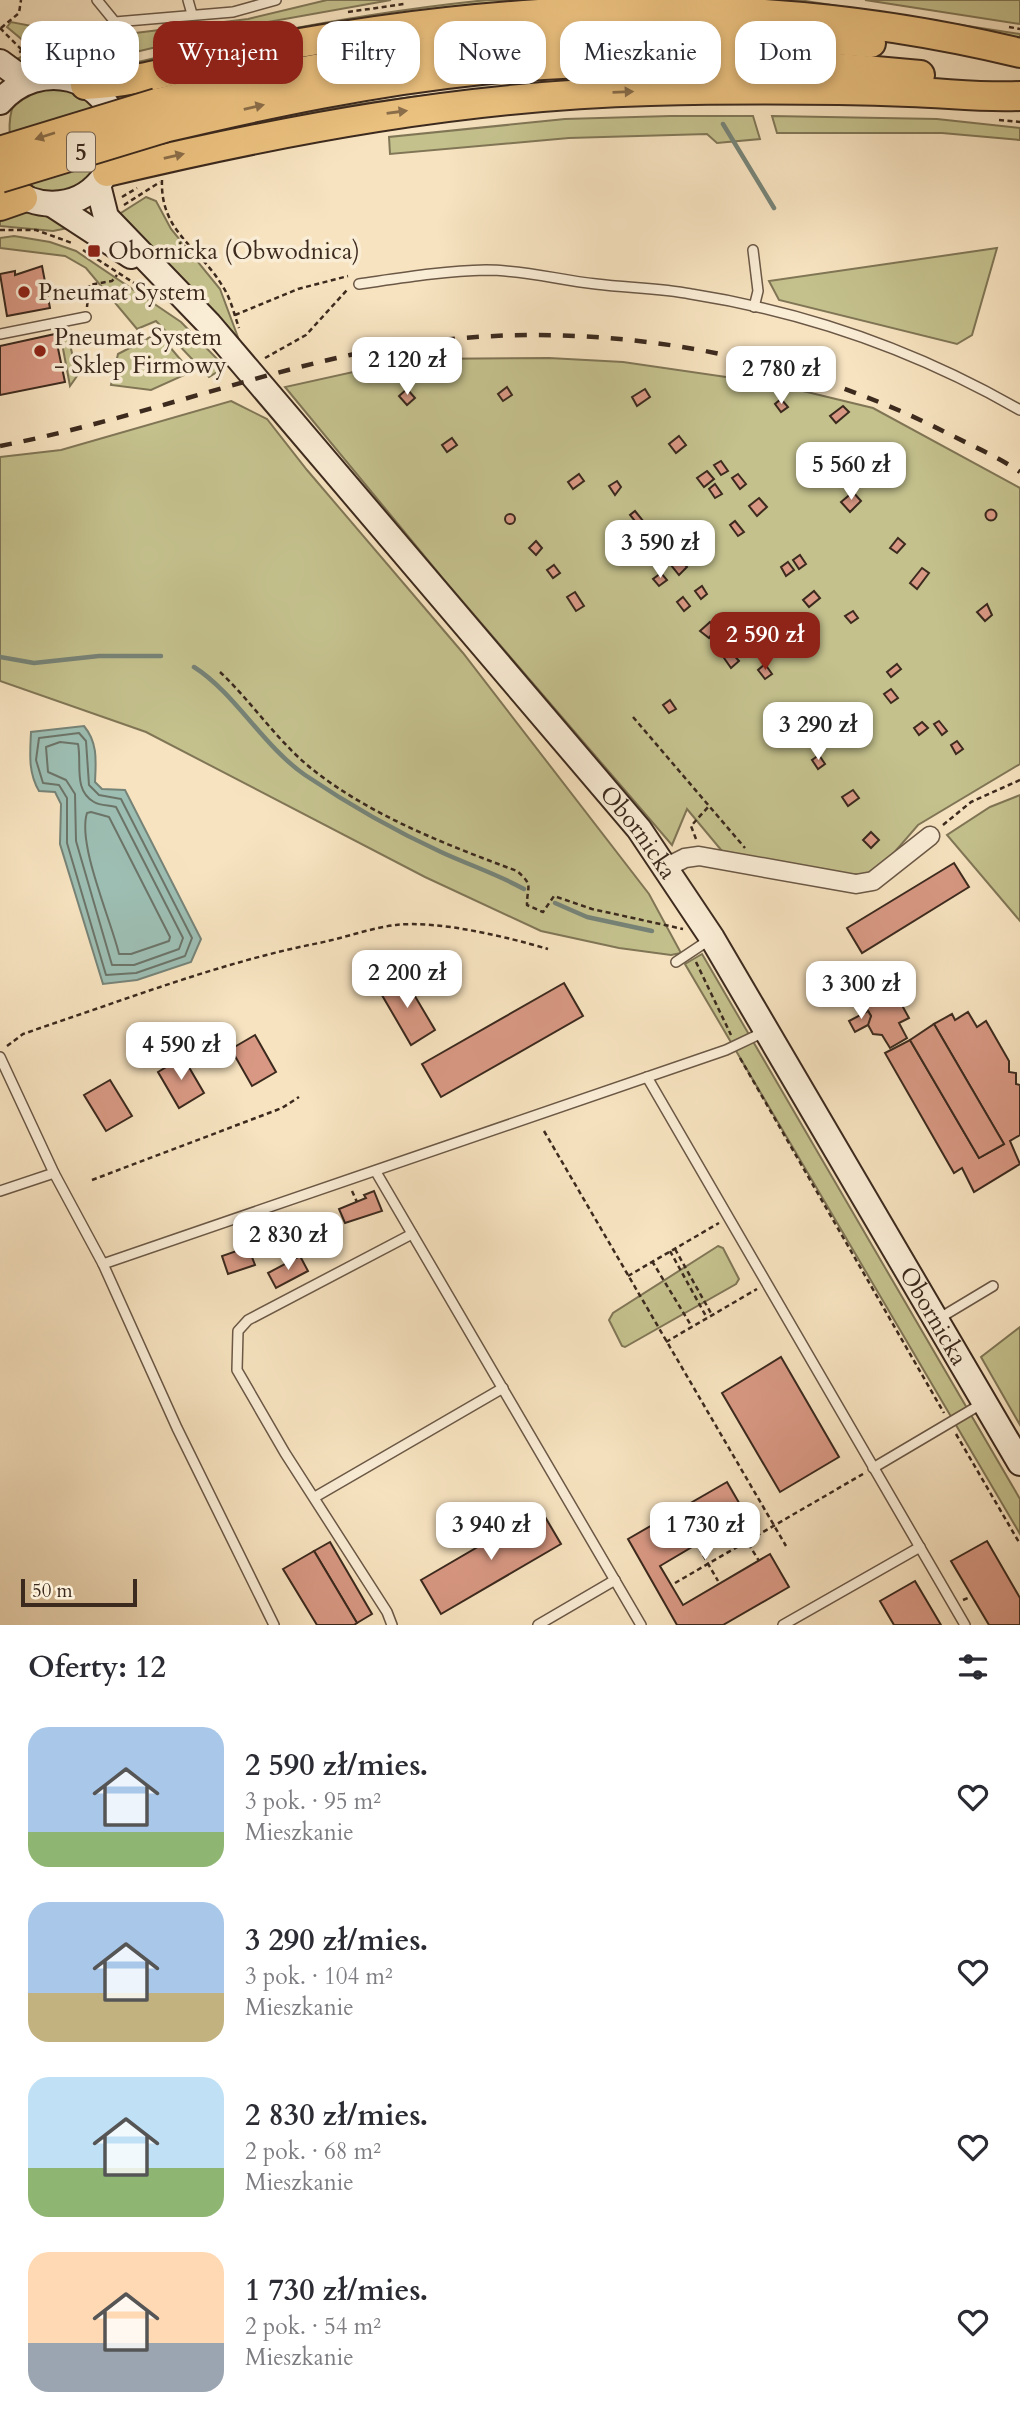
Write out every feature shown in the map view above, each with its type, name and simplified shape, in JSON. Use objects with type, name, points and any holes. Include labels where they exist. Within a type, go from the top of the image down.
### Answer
[{"type":"main road","points":[[85,85],[131,81],[281,46],[377,30],[510,13],[603,9],[671,7],[786,13],[1020,52]]},
{"type":"main road","name":"5","points":[[0,177],[161,116],[239,83],[358,61],[513,41],[712,34],[817,38],[1020,60]]},
{"type":"main road","points":[[0,62],[15,73],[21,74]]},
{"type":"main road","name":"5","points":[[0,151],[161,116],[259,106],[373,85],[480,70],[578,63],[724,62],[831,66],[941,77],[1020,90]]},
{"type":"main road","points":[[0,102],[21,84]]},
{"type":"main road","points":[[85,85],[104,101],[114,116],[118,139],[107,186]]},
{"type":"main road","points":[[0,177],[9,188],[11,202],[53,205],[302,127],[445,105],[512,99],[740,90],[1020,96]]},
{"type":"main road","name":"Obornicka","points":[[107,186],[106,217],[249,370],[639,829],[667,867],[767,1030],[1020,1463]]},
{"type":"main road","name":"Obornicka","points":[[53,205],[159,273]]},
{"type":"street","points":[[667,867],[685,858],[699,856],[856,884],[873,881],[930,836]]},
{"type":"lane","points":[[96,0],[115,22],[233,12],[276,0]]},
{"type":"lane","points":[[188,0],[192,14]]},
{"type":"lane","points":[[752,250],[758,290],[754,307]]},
{"type":"lane","points":[[355,286],[448,272],[523,271],[599,285],[690,293],[806,319],[872,340],[986,390],[1020,410]]},
{"type":"lane","points":[[0,334],[86,317]]},
{"type":"lane","points":[[676,962],[712,938]]},
{"type":"lane","points":[[103,1264],[736,1046],[767,1030]]},
{"type":"lane","points":[[2,1054],[54,1172],[103,1264],[177,1428],[274,1625]]},
{"type":"lane","points":[[647,1077],[965,1625]]},
{"type":"lane","points":[[0,1191],[54,1172]]},
{"type":"lane","points":[[376,1172],[641,1625]]},
{"type":"lane","points":[[392,1625],[387,1612],[237,1370],[238,1331],[247,1320],[412,1234]]},
{"type":"lane","points":[[936,1320],[993,1286]]},
{"type":"lane","points":[[315,1497],[503,1388]]},
{"type":"lane","points":[[873,1468],[985,1402]]},
{"type":"lane","points":[[783,1625],[920,1547]]},
{"type":"lane","points":[[538,1625],[615,1580]]},
{"type":"path","points":[[21,0],[19,13],[1,28],[21,49]]},
{"type":"path","points":[[993,119],[1020,122]]},
{"type":"path","points":[[121,207],[162,180],[168,179]]},
{"type":"path","points":[[162,180],[161,198],[165,211],[183,240],[222,285],[243,337]]},
{"type":"path","points":[[107,186],[144,184]]},
{"type":"path","points":[[0,230],[36,230],[66,240]]},
{"type":"path","points":[[86,317],[89,285],[112,281],[117,275]]},
{"type":"path","points":[[235,315],[298,289],[348,276]]},
{"type":"path","points":[[249,370],[271,353],[306,335],[355,286]]},
{"type":"path","points":[[220,672],[311,768],[340,789],[417,830],[517,871],[531,887],[527,905],[534,909],[543,912],[554,896],[592,909],[681,928]]},
{"type":"path","points":[[633,718],[745,849]]},
{"type":"path","points":[[930,836],[971,802],[1020,780]]},
{"type":"path","points":[[699,856],[691,826],[709,806]]},
{"type":"path","points":[[2,1054],[9,1043],[36,1030],[218,970],[292,947],[397,925],[419,925],[509,937],[548,949]]},
{"type":"path","points":[[691,953],[718,1001],[743,1068],[1020,1544]]},
{"type":"path","points":[[92,1180],[282,1108],[299,1097]]},
{"type":"path","points":[[544,1131],[786,1546]]},
{"type":"path","points":[[628,1276],[728,1217]]},
{"type":"path","points":[[672,1250],[682,1261],[707,1318]]},
{"type":"path","points":[[672,1250],[677,1264],[704,1308],[712,1315]]},
{"type":"path","points":[[652,1261],[692,1327]]},
{"type":"path","points":[[666,1341],[767,1284]]},
{"type":"path","points":[[675,1583],[873,1468]]},
{"type":"path","points":[[736,1522],[759,1561]]},
{"type":"path","points":[[699,1548],[718,1581]]},
{"type":"shaded area","points":[[327,0],[391,0],[274,21],[232,21]]},
{"type":"shaded area","points":[[487,0],[799,0],[1020,34],[1020,44],[698,1],[536,21],[434,21],[434,34],[420,35],[420,21],[337,21]]},
{"type":"shaded area","points":[[865,0],[1020,0],[1020,24]]},
{"type":"shaded area","points":[[11,22],[21,24],[21,39],[7,27]]},
{"type":"shaded area","points":[[317,24],[317,48],[303,50],[303,27]]},
{"type":"shaded area","points":[[153,31],[153,48],[139,51],[139,33]]},
{"type":"shaded area","points":[[153,59],[153,68],[140,70],[139,62]]},
{"type":"shaded area","points":[[721,75],[735,75],[735,80],[721,82]]},
{"type":"shaded area","points":[[549,83],[705,84],[160,150],[159,144],[314,111],[471,90]]},
{"type":"shaded area","points":[[43,87],[73,89],[97,107],[99,170],[68,192],[51,194],[37,190],[17,166],[12,150],[10,117],[14,103]]},
{"type":"shaded area","points":[[753,116],[760,139],[717,143],[707,134],[569,138],[390,154],[389,137],[565,119]]},
{"type":"shaded area","points":[[772,116],[937,119],[1020,128],[1020,140],[942,133],[777,133]]},
{"type":"shaded area","points":[[146,197],[156,201],[171,229],[220,289],[242,348],[113,218]]},
{"type":"shaded area","points":[[22,211],[50,217],[68,228],[53,231],[0,226],[0,215]]},
{"type":"shaded area","points":[[14,236],[50,242],[76,251],[181,322],[225,367],[209,377],[156,321],[137,329],[86,268],[65,256],[0,248],[0,238]]},
{"type":"shaded area","points":[[997,248],[972,335],[957,344],[779,300],[769,281]]},
{"type":"shaded area","points":[[158,333],[191,372],[151,390],[111,385],[118,354]]},
{"type":"shaded area","points":[[68,335],[77,376],[70,386],[61,338]]},
{"type":"shaded area","points":[[549,358],[623,362],[774,384],[873,408],[1020,488],[1020,764],[918,825],[886,862],[866,874],[834,875],[722,851],[687,809],[672,845],[445,581],[285,387],[412,359]]},
{"type":"shaded area","points":[[231,401],[267,419],[463,653],[649,894],[681,953],[671,955],[619,948],[541,931],[425,877],[146,732],[0,681],[0,457],[61,450]]},
{"type":"shaded area","points":[[1020,795],[1020,921],[947,835],[990,807]]},
{"type":"shaded area","points":[[702,954],[1020,1499],[1020,1534],[685,964]]},
{"type":"shaded area","points":[[718,1246],[723,1248],[739,1279],[736,1284],[625,1347],[622,1346],[609,1320],[613,1313]]},
{"type":"shaded area","points":[[1020,1327],[1020,1425],[981,1357]]},
{"type":"water","points":[[84,726],[94,746],[95,782],[102,789],[125,790],[201,939],[191,962],[137,980],[103,984],[60,844],[61,804],[55,792],[39,791],[31,770],[31,732]]},
{"type":"building","points":[[42,266],[50,308],[7,316],[0,274],[15,271],[15,275]]},
{"type":"building","points":[[55,334],[65,382],[0,395],[0,346]]},
{"type":"building","points":[[507,387],[512,395],[503,401],[498,394]]},
{"type":"building","points":[[407,389],[415,398],[407,405],[399,396]]},
{"type":"building","points":[[645,389],[650,397],[637,406],[632,397]]},
{"type":"building","points":[[781,399],[788,407],[781,412],[775,404]]},
{"type":"building","points":[[843,406],[849,412],[836,423],[830,416]]},
{"type":"building","points":[[679,436],[686,445],[676,453],[669,444]]},
{"type":"building","points":[[452,438],[457,445],[447,452],[442,445]]},
{"type":"building","points":[[821,446],[833,462],[824,469],[811,453]]},
{"type":"building","points":[[721,461],[728,471],[721,475],[714,465]]},
{"type":"building","points":[[707,471],[714,479],[704,487],[697,478]]},
{"type":"building","points":[[579,474],[584,481],[573,489],[568,482]]},
{"type":"building","points":[[738,474],[746,484],[740,489],[732,478]]},
{"type":"building","points":[[617,481],[621,487],[615,495],[609,486]]},
{"type":"building","points":[[715,484],[722,494],[715,498],[709,489]]},
{"type":"building","points":[[853,492],[861,501],[850,512],[841,502]]},
{"type":"building","points":[[759,498],[767,507],[757,516],[749,506]]},
{"type":"building","points":[[991,509],[997,515],[991,521],[985,515]]},
{"type":"building","points":[[635,511],[644,522],[639,526],[630,515]]},
{"type":"building","points":[[510,514],[514,515],[514,523],[510,524],[506,523],[505,519],[506,515]]},
{"type":"building","points":[[735,521],[744,532],[738,536],[730,525]]},
{"type":"building","points":[[654,534],[663,543],[657,548],[649,539]]},
{"type":"building","points":[[898,538],[905,544],[897,553],[890,548]]},
{"type":"building","points":[[536,541],[542,548],[536,555],[529,548]]},
{"type":"building","points":[[640,545],[649,556],[641,562],[632,551]]},
{"type":"building","points":[[800,555],[806,564],[799,569],[793,560]]},
{"type":"building","points":[[679,558],[687,567],[679,575],[671,565]]},
{"type":"building","points":[[788,562],[794,570],[786,576],[781,567]]},
{"type":"building","points":[[554,565],[560,573],[553,578],[547,570]]},
{"type":"building","points":[[922,568],[929,573],[917,589],[910,583]]},
{"type":"building","points":[[661,573],[667,580],[659,586],[653,579]]},
{"type":"building","points":[[702,586],[707,594],[701,599],[695,591]]},
{"type":"building","points":[[814,591],[820,598],[809,607],[803,600]]},
{"type":"building","points":[[575,592],[584,606],[576,611],[567,597]]},
{"type":"building","points":[[683,597],[690,606],[684,611],[677,602]]},
{"type":"building","points":[[987,604],[992,615],[985,621],[977,612]]},
{"type":"building","points":[[853,611],[858,618],[851,623],[845,616]]},
{"type":"building","points":[[710,622],[715,629],[709,638],[700,631]]},
{"type":"building","points":[[746,637],[752,646],[745,652],[738,643]]},
{"type":"building","points":[[731,652],[739,661],[731,668],[724,658]]},
{"type":"building","points":[[765,664],[772,674],[765,679],[758,670]]},
{"type":"building","points":[[897,664],[901,669],[891,677],[887,672]]},
{"type":"building","points":[[891,689],[898,698],[891,703],[884,694]]},
{"type":"building","points":[[670,700],[676,709],[669,713],[663,705]]},
{"type":"building","points":[[939,721],[947,731],[942,735],[934,724]]},
{"type":"building","points":[[922,722],[928,728],[919,735],[914,728]]},
{"type":"building","points":[[823,727],[828,734],[820,740],[815,733]]},
{"type":"building","points":[[796,730],[803,740],[796,745],[789,736]]},
{"type":"building","points":[[957,741],[963,749],[956,754],[951,745]]},
{"type":"building","points":[[819,755],[825,764],[818,769],[812,760]]},
{"type":"building","points":[[853,790],[859,798],[848,806],[842,797]]},
{"type":"building","points":[[871,832],[879,840],[871,848],[863,840]]},
{"type":"building","points":[[954,863],[969,887],[862,953],[847,928]]},
{"type":"building","points":[[403,976],[435,1030],[411,1045],[379,990]]},
{"type":"building","points":[[891,976],[903,979],[909,990],[898,998],[909,1018],[899,1023],[907,1038],[890,1048],[882,1035],[873,1034],[867,1023],[871,1016],[859,995]]},
{"type":"building","points":[[564,983],[583,1016],[441,1097],[422,1064]]},
{"type":"building","points":[[868,1011],[871,1016],[868,1025],[855,1032],[849,1021]]},
{"type":"building","points":[[968,1012],[977,1027],[986,1021],[1009,1061],[1009,1072],[1016,1073],[1016,1084],[1020,1085],[1020,1135],[1010,1141],[1020,1164],[974,1192],[962,1168],[954,1173],[885,1053],[910,1040],[979,1158],[1004,1144],[934,1024],[952,1014],[955,1020]]},
{"type":"building","points":[[934,1024],[1004,1144],[979,1158],[910,1040]]},
{"type":"building","points":[[255,1035],[276,1072],[252,1086],[231,1049]]},
{"type":"building","points":[[183,1057],[204,1093],[179,1108],[158,1072]]},
{"type":"building","points":[[110,1080],[132,1116],[106,1131],[84,1095]]},
{"type":"building","points":[[374,1191],[382,1211],[345,1223],[339,1209],[366,1198],[364,1195]]},
{"type":"building","points":[[248,1247],[255,1265],[228,1274],[222,1256]]},
{"type":"building","points":[[300,1256],[308,1271],[276,1288],[268,1273]]},
{"type":"building","points":[[781,1357],[839,1457],[780,1492],[722,1393]]},
{"type":"building","points":[[727,1482],[746,1515],[660,1566],[683,1605],[770,1554],[789,1587],[723,1625],[677,1625],[628,1539]]},
{"type":"building","points":[[541,1510],[561,1544],[441,1614],[421,1580]]},
{"type":"building","points":[[987,1541],[1020,1598],[1020,1625],[989,1625],[951,1561]]},
{"type":"building","points":[[330,1542],[372,1614],[357,1623],[314,1551]]},
{"type":"building","points":[[314,1551],[357,1623],[354,1625],[317,1625],[283,1569]]},
{"type":"building","points":[[915,1581],[941,1625],[894,1625],[880,1601]]},
{"type":"waterway","points":[[723,124],[774,208]]},
{"type":"waterway","points":[[0,657],[34,663],[99,656],[161,656]]},
{"type":"waterway","points":[[194,667],[223,691],[276,750],[305,775],[406,835],[524,889]]},
{"type":"waterway","points":[[555,903],[587,917],[652,931]]},
{"type":"railway","points":[[0,446],[88,426],[350,355],[425,342],[501,336],[578,336],[654,343],[730,356],[804,375],[876,401],[945,432],[1020,472]]},
{"type":"place","name":"Obornicka (Obwodnica)","points":[[94,251]]},
{"type":"place","name":"Pneumat System","points":[[24,292]]},
{"type":"place","name":"Pneumat System - Sklep Firmowy","points":[[40,351]]}]
